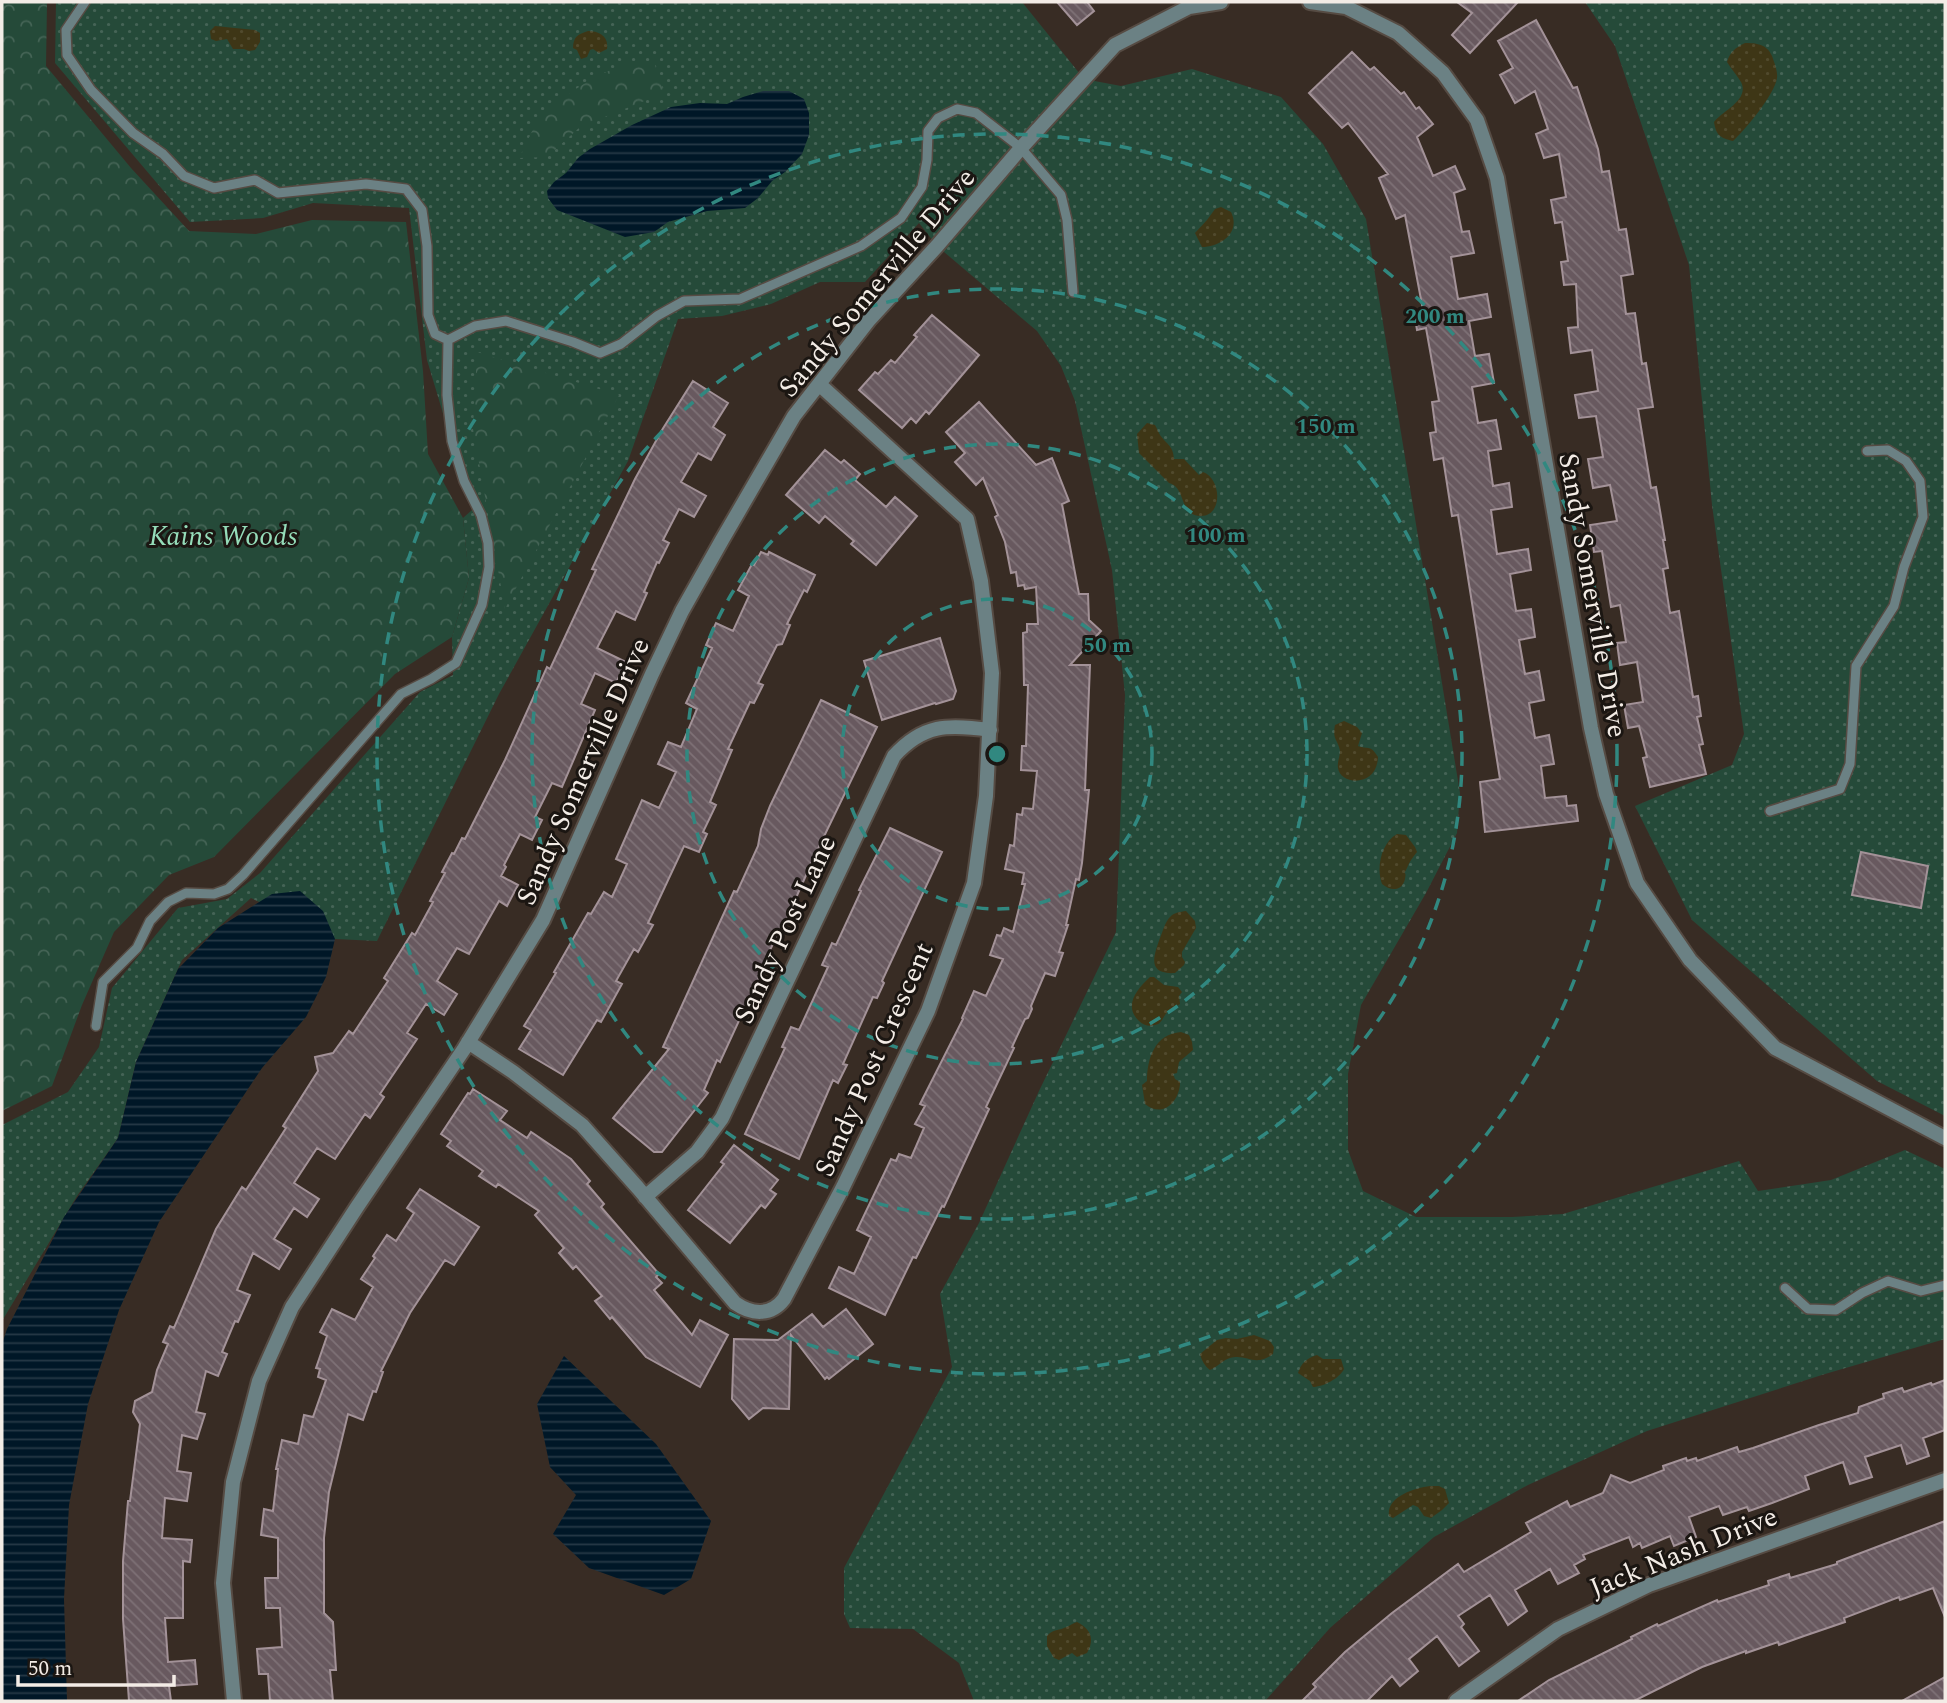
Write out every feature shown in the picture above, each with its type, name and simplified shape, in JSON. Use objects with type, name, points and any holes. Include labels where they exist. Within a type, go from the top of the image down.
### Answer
[{"type":"street","name":"Sandy Somerville Drive","points":[[234,1701],[222,1583],[233,1482],[259,1381],[292,1307],[468,1042],[543,920],[682,611],[794,416],[869,320],[1115,44],[1189,7],[1221,2]]},
{"type":"street","name":"Sandy Somerville Drive","points":[[1310,2],[1346,7],[1398,33],[1443,74],[1477,120],[1500,190],[1591,728],[1606,794],[1637,883],[1690,960],[1775,1048],[1945,1138]]},
{"type":"street","name":"Sandy Post Crescent","points":[[468,1042],[513,1072],[582,1125],[735,1303],[742,1308],[759,1312],[778,1307],[843,1187],[932,998],[974,883],[986,796],[990,730],[992,673],[982,581],[967,519],[819,384]]},
{"type":"street","name":"Sandy Post Lane","points":[[645,1197],[697,1152],[722,1118],[894,756],[915,737],[930,729],[970,727],[990,730]]},
{"type":"street","name":"Jack Nash Drive","points":[[1456,1701],[1558,1629],[1650,1585],[1945,1480]]},
{"type":"lane","points":[[85,2],[66,30],[67,55],[91,90],[133,133],[163,154],[184,176],[214,188],[255,180],[278,193],[366,184],[406,189],[422,210],[427,246],[429,315],[435,334],[448,340]]},
{"type":"lane","points":[[448,340],[475,326],[506,321],[600,353],[621,344],[657,316],[684,301],[740,299],[861,246],[901,218],[922,187],[928,131],[938,118],[957,109],[976,113],[1021,148],[1061,195],[1067,220],[1073,292]]},
{"type":"lane","points":[[96,1026],[103,982],[137,948],[150,920],[168,902],[186,893],[214,894],[228,889],[401,694],[456,663],[482,605],[489,567],[488,543],[481,515],[464,481],[452,441],[447,395],[448,340]]},
{"type":"lane","points":[[1770,811],[1840,789],[1850,764],[1856,666],[1894,606],[1904,567],[1923,517],[1920,481],[1906,461],[1888,450],[1867,451]]},
{"type":"lane","points":[[1786,1287],[1808,1308],[1836,1310],[1888,1281],[1921,1291],[1945,1285]]},
{"type":"green space","name":"Kains Woods","points":[[2,2],[47,2],[46,66],[131,168],[189,231],[256,234],[312,220],[406,222],[423,371],[428,454],[463,518],[469,578],[452,637],[395,674],[214,857],[169,875],[114,932],[82,1005],[52,1086],[2,1111]]},
{"type":"green space","points":[[56,2],[1022,2],[1084,79],[1121,86],[1192,69],[1281,97],[1323,144],[1366,219],[1460,793],[1457,833],[1426,893],[1361,1005],[1348,1074],[1348,1150],[1363,1191],[1416,1217],[1563,1214],[1739,1161],[1758,1191],[1831,1180],[1905,1150],[1945,1169],[1945,1339],[1647,1431],[1528,1485],[1434,1537],[1330,1628],[1265,1701],[974,1701],[959,1663],[913,1629],[850,1628],[844,1614],[844,1568],[952,1367],[940,1294],[979,1223],[1116,932],[1125,695],[1112,570],[1075,401],[1061,366],[1037,331],[937,246],[919,223],[865,282],[820,282],[771,304],[722,316],[678,319],[628,461],[499,694],[377,941],[335,939],[251,898],[182,960],[136,1062],[118,1138],[77,1196],[2,1321],[2,1125],[68,1092],[99,1047],[112,988],[178,908],[227,899],[260,873],[420,692],[453,675],[452,637],[469,578],[463,518],[472,510],[427,360],[409,208],[313,203],[263,218],[190,222],[55,63]]},
{"type":"green space","points":[[1585,2],[1945,2],[1945,1116],[1877,1081],[1692,920],[1635,806],[1732,765],[1744,734],[1712,505],[1689,265],[1615,46]]},
{"type":"green space","points":[[654,62],[664,93],[580,127],[547,157],[519,158],[536,123],[562,98],[593,78],[622,65]]},
{"type":"green space","points":[[477,352],[619,395],[505,609],[473,429]]},
{"type":"sand","points":[[215,26],[255,30],[260,33],[260,42],[255,50],[233,49],[227,39],[211,39],[210,31]]},
{"type":"sand","points":[[588,31],[602,35],[607,49],[599,53],[590,50],[587,57],[581,59],[573,48],[574,41]]},
{"type":"sand","points":[[1745,43],[1757,44],[1767,49],[1775,64],[1777,78],[1765,102],[1733,141],[1719,135],[1714,122],[1739,100],[1742,94],[1741,82],[1727,62],[1733,51]]},
{"type":"sand","points":[[1221,207],[1231,212],[1231,232],[1222,241],[1202,247],[1195,233],[1215,209]]},
{"type":"sand","points":[[1147,423],[1155,425],[1171,448],[1174,459],[1184,459],[1199,475],[1203,472],[1214,482],[1216,504],[1208,515],[1200,516],[1189,511],[1178,490],[1139,453],[1137,434]]},
{"type":"sand","points":[[1344,721],[1357,727],[1362,733],[1358,746],[1371,749],[1378,757],[1372,774],[1365,779],[1351,780],[1340,774],[1340,751],[1334,730],[1335,725]]},
{"type":"sand","points":[[1397,834],[1406,835],[1417,852],[1405,872],[1401,886],[1392,889],[1382,884],[1380,864],[1387,843]]},
{"type":"sand","points":[[1186,911],[1195,921],[1196,928],[1182,952],[1184,965],[1175,973],[1160,971],[1154,963],[1154,957],[1165,924],[1174,914]]},
{"type":"sand","points":[[1150,977],[1164,985],[1178,987],[1182,992],[1179,996],[1180,1004],[1172,1008],[1160,1023],[1151,1026],[1139,1021],[1132,1009],[1137,992]]},
{"type":"sand","points":[[1181,1032],[1189,1035],[1193,1050],[1179,1062],[1177,1073],[1173,1074],[1180,1082],[1177,1096],[1164,1109],[1152,1108],[1145,1104],[1142,1085],[1147,1081],[1151,1056],[1165,1037]]},
{"type":"sand","points":[[1254,1335],[1270,1341],[1274,1347],[1273,1354],[1261,1360],[1230,1358],[1210,1370],[1202,1361],[1200,1354],[1217,1340]]},
{"type":"sand","points":[[1317,1355],[1323,1359],[1341,1359],[1344,1369],[1331,1381],[1313,1387],[1310,1381],[1298,1373],[1305,1361]]},
{"type":"sand","points":[[1430,1486],[1445,1489],[1449,1503],[1442,1510],[1431,1518],[1424,1516],[1418,1507],[1413,1505],[1393,1518],[1389,1516],[1389,1509],[1396,1499],[1409,1491]]},
{"type":"sand","points":[[1077,1622],[1086,1628],[1090,1635],[1091,1643],[1087,1653],[1077,1657],[1072,1653],[1059,1660],[1054,1658],[1047,1646],[1047,1636]]},
{"type":"water","points":[[763,91],[789,91],[804,99],[809,113],[809,135],[802,154],[745,208],[707,211],[668,222],[654,232],[625,237],[557,210],[548,198],[547,191],[578,158],[632,125],[671,107],[700,103],[727,104]]},
{"type":"water","points":[[300,891],[323,911],[335,939],[326,977],[306,1017],[262,1068],[159,1222],[119,1310],[88,1404],[69,1505],[64,1599],[67,1701],[2,1701],[2,1344],[7,1329],[64,1217],[118,1138],[136,1062],[178,969],[218,928],[272,894]]},
{"type":"water","points":[[564,1356],[656,1444],[711,1521],[691,1579],[664,1595],[589,1568],[553,1534],[576,1495],[550,1467],[537,1404]]},
{"type":"building","points":[[1057,2],[1087,2],[1094,11],[1077,25]]},
{"type":"building","points":[[1457,2],[1518,2],[1470,53],[1452,35],[1472,13]]},
{"type":"building","points":[[1536,20],[1573,88],[1577,87],[1598,149],[1602,172],[1609,171],[1619,230],[1626,229],[1633,274],[1621,276],[1626,314],[1635,313],[1642,364],[1646,363],[1653,407],[1638,409],[1651,488],[1656,487],[1665,540],[1668,568],[1663,569],[1670,613],[1679,611],[1693,697],[1698,696],[1701,716],[1697,717],[1703,744],[1699,745],[1706,774],[1650,787],[1643,758],[1647,757],[1639,726],[1628,728],[1624,705],[1643,702],[1637,662],[1620,665],[1617,643],[1626,642],[1620,605],[1611,607],[1602,551],[1594,552],[1590,525],[1617,521],[1610,485],[1593,488],[1588,459],[1603,457],[1596,416],[1579,418],[1575,395],[1598,391],[1592,350],[1571,353],[1568,328],[1578,327],[1576,284],[1564,285],[1561,262],[1568,261],[1562,222],[1555,223],[1551,200],[1566,197],[1559,154],[1544,158],[1536,134],[1548,129],[1535,91],[1515,103],[1500,75],[1513,68],[1498,41]]},
{"type":"building","points":[[1352,52],[1370,70],[1374,67],[1401,94],[1404,92],[1416,109],[1419,107],[1433,124],[1417,137],[1433,176],[1455,166],[1465,189],[1454,193],[1462,232],[1469,231],[1474,253],[1451,257],[1458,299],[1487,294],[1491,317],[1469,321],[1475,356],[1489,354],[1494,383],[1472,387],[1478,423],[1496,420],[1501,449],[1488,451],[1493,486],[1509,483],[1512,507],[1491,510],[1497,554],[1528,549],[1531,570],[1510,574],[1516,611],[1531,609],[1535,637],[1519,640],[1525,674],[1539,671],[1544,700],[1529,703],[1535,738],[1549,735],[1554,764],[1541,766],[1545,798],[1566,796],[1567,806],[1576,805],[1578,821],[1485,832],[1480,782],[1500,779],[1458,515],[1452,516],[1443,458],[1434,460],[1430,433],[1436,432],[1432,402],[1439,401],[1426,328],[1417,330],[1414,312],[1423,310],[1405,215],[1396,219],[1379,178],[1388,174],[1348,123],[1342,128],[1309,93]]},
{"type":"building","points":[[932,315],[979,355],[929,414],[926,411],[916,423],[911,418],[902,428],[859,390],[875,372],[878,374],[891,360],[895,363]]},
{"type":"building","points":[[693,381],[728,403],[713,427],[725,435],[711,460],[698,453],[681,482],[706,496],[694,517],[679,509],[663,540],[669,543],[659,563],[657,562],[635,620],[616,611],[597,648],[626,662],[616,683],[595,673],[581,704],[595,710],[562,787],[552,783],[535,817],[542,820],[532,840],[520,834],[504,865],[506,867],[501,876],[518,885],[507,906],[499,901],[469,954],[457,948],[437,981],[457,994],[444,1015],[426,1004],[407,1033],[417,1039],[380,1094],[384,1097],[370,1118],[365,1114],[335,1159],[317,1148],[294,1183],[319,1199],[307,1217],[294,1208],[274,1239],[291,1249],[279,1269],[253,1253],[237,1290],[250,1295],[222,1352],[227,1354],[218,1376],[206,1371],[196,1412],[205,1414],[197,1439],[182,1435],[177,1471],[191,1473],[187,1501],[165,1498],[162,1538],[192,1540],[190,1562],[183,1561],[183,1618],[165,1618],[168,1662],[195,1660],[197,1684],[169,1686],[171,1701],[129,1701],[123,1619],[123,1561],[128,1501],[140,1424],[133,1412],[135,1401],[152,1392],[157,1370],[168,1344],[163,1342],[170,1326],[174,1328],[216,1229],[242,1187],[246,1190],[286,1128],[283,1126],[318,1071],[315,1057],[333,1053],[349,1031],[353,1034],[388,981],[384,978],[412,933],[415,935],[433,902],[430,901],[445,873],[442,872],[462,838],[465,839],[505,760],[547,667],[550,669],[596,570],[592,569],[635,479]]},
{"type":"building","points":[[979,402],[1036,465],[1052,458],[1069,501],[1062,504],[1079,594],[1088,594],[1089,620],[1101,631],[1070,665],[1090,665],[1085,790],[1089,790],[1082,863],[1059,952],[1063,953],[1055,976],[1045,973],[1032,1009],[986,1107],[989,1109],[944,1207],[942,1206],[916,1258],[913,1257],[885,1315],[829,1288],[839,1267],[854,1274],[871,1237],[857,1230],[891,1159],[896,1161],[899,1154],[911,1158],[924,1128],[915,1124],[925,1106],[920,1104],[963,1019],[974,991],[986,996],[1003,959],[990,955],[997,935],[1001,936],[1004,928],[1013,932],[1025,884],[1022,884],[1024,873],[1005,869],[1010,845],[1014,846],[1017,814],[1022,815],[1023,808],[1033,809],[1037,771],[1021,770],[1022,746],[1026,746],[1028,685],[1024,685],[1023,633],[1027,632],[1027,624],[1038,624],[1036,587],[1025,589],[1024,585],[1018,586],[1016,572],[1011,573],[1005,542],[995,517],[998,515],[983,478],[976,485],[955,462],[965,453],[946,432]]},
{"type":"building","points":[[825,450],[841,463],[844,460],[860,474],[855,480],[886,507],[895,497],[917,516],[876,565],[851,544],[854,541],[825,516],[819,523],[786,495]]},
{"type":"building","points":[[761,552],[768,555],[769,552],[815,575],[807,592],[804,590],[787,624],[790,625],[782,644],[777,645],[758,683],[763,685],[754,703],[750,702],[728,749],[732,750],[710,802],[716,805],[703,832],[707,834],[699,852],[684,846],[648,923],[653,925],[638,952],[634,949],[616,981],[622,984],[601,1022],[597,1020],[563,1075],[519,1049],[531,1030],[524,1026],[588,913],[591,914],[604,892],[612,897],[627,864],[616,859],[642,800],[659,808],[676,772],[658,764],[668,742],[681,747],[697,709],[686,703],[712,648],[706,645],[716,623],[733,631],[749,596],[738,590]]},
{"type":"building","points":[[940,638],[956,691],[953,699],[882,720],[864,661]]},
{"type":"building","points":[[821,700],[877,727],[776,943],[774,942],[758,974],[760,975],[720,1062],[717,1060],[704,1090],[708,1093],[662,1152],[654,1152],[613,1118],[669,1049],[663,1047],[734,891],[737,892],[758,846],[770,806]]},
{"type":"building","points":[[890,828],[942,852],[882,981],[884,983],[877,998],[873,997],[843,1064],[847,1065],[838,1083],[833,1080],[799,1159],[745,1134],[785,1048],[782,1047],[791,1027],[799,1030],[828,967],[822,965],[832,943],[836,945],[861,891],[859,890]]},
{"type":"building","points":[[1861,852],[1928,866],[1921,908],[1852,895]]},
{"type":"building","points":[[473,1089],[507,1111],[500,1120],[527,1138],[531,1132],[571,1159],[590,1181],[587,1184],[604,1204],[601,1207],[659,1274],[656,1277],[662,1283],[654,1290],[692,1335],[700,1320],[728,1335],[700,1387],[646,1357],[612,1317],[610,1319],[595,1301],[602,1296],[576,1266],[573,1269],[559,1253],[564,1248],[535,1215],[539,1211],[498,1184],[496,1187],[479,1176],[483,1171],[447,1146],[451,1141],[441,1134]]},
{"type":"building","points":[[734,1145],[778,1180],[770,1190],[776,1194],[765,1208],[761,1205],[730,1243],[688,1210],[724,1164],[721,1162]]},
{"type":"building","points":[[420,1189],[479,1227],[454,1265],[445,1260],[410,1313],[381,1371],[383,1372],[376,1392],[373,1391],[363,1420],[348,1414],[329,1492],[324,1538],[324,1613],[333,1622],[336,1670],[330,1670],[333,1701],[270,1701],[268,1674],[259,1674],[257,1649],[282,1647],[280,1608],[266,1608],[265,1578],[278,1578],[278,1538],[261,1535],[264,1509],[273,1511],[276,1469],[282,1440],[298,1444],[304,1415],[313,1417],[326,1380],[318,1377],[320,1369],[316,1368],[327,1336],[320,1332],[332,1309],[355,1320],[373,1287],[361,1279],[387,1235],[396,1241],[414,1213],[407,1208]]},
{"type":"building","points":[[846,1309],[873,1344],[829,1379],[825,1379],[791,1335],[789,1409],[763,1408],[749,1419],[732,1399],[734,1339],[778,1340],[812,1314],[823,1327]]},
{"type":"building","points":[[1945,1380],[1945,1430],[1923,1438],[1929,1456],[1907,1464],[1901,1445],[1865,1457],[1872,1477],[1850,1484],[1843,1462],[1805,1476],[1809,1489],[1772,1503],[1749,1511],[1747,1507],[1723,1515],[1719,1506],[1689,1517],[1696,1537],[1674,1546],[1670,1536],[1642,1548],[1640,1543],[1633,1547],[1629,1537],[1583,1555],[1585,1559],[1574,1565],[1579,1573],[1558,1584],[1550,1569],[1515,1590],[1527,1611],[1508,1625],[1490,1595],[1458,1616],[1464,1624],[1461,1627],[1479,1651],[1459,1666],[1437,1636],[1409,1659],[1418,1671],[1400,1686],[1392,1676],[1367,1701],[1302,1701],[1316,1687],[1313,1684],[1345,1652],[1458,1564],[1464,1572],[1531,1532],[1526,1523],[1567,1501],[1570,1507],[1603,1493],[1611,1475],[1630,1483],[1686,1458],[1687,1461],[1696,1458],[1697,1461],[1737,1447],[1739,1452],[1858,1413],[1859,1407],[1884,1398],[1883,1394],[1902,1388],[1904,1392]]},
{"type":"building","points":[[1945,1521],[1945,1617],[1933,1588],[1900,1600],[1899,1597],[1844,1618],[1845,1622],[1779,1645],[1778,1642],[1746,1651],[1702,1667],[1634,1701],[1518,1701],[1549,1680],[1657,1624],[1658,1626],[1717,1600],[1718,1602],[1769,1585],[1768,1581],[1789,1574],[1790,1578],[1837,1564]]},
{"type":"building","points":[[1945,1677],[1945,1701],[1902,1701]]}]
